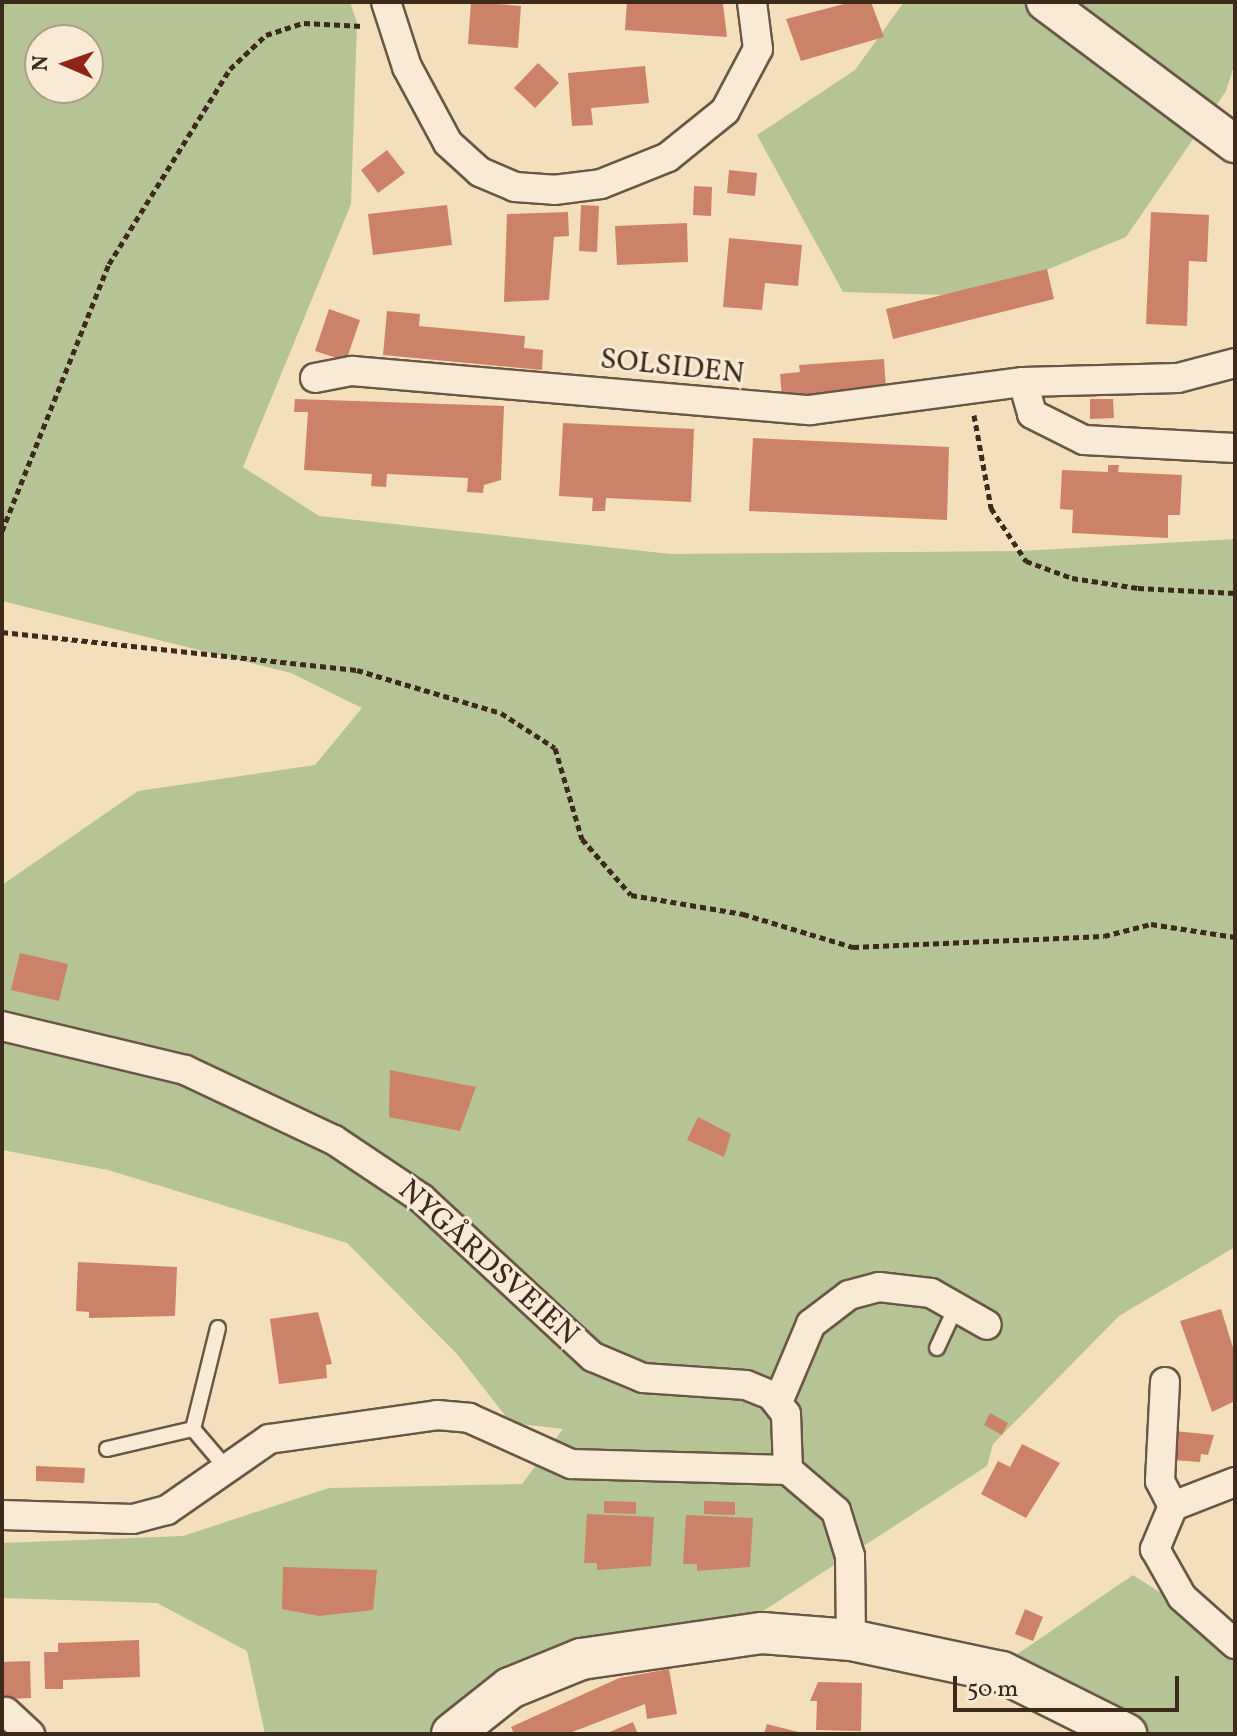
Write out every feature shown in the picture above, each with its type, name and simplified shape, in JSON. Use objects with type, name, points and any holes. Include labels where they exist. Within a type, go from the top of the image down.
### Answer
[{"type":"main road","points":[[452,1734],[510,1688],[581,1659],[697,1637],[851,1640],[1030,1681],[1126,1734]]},
{"type":"street","points":[[386,2],[395,34],[448,143],[480,172],[515,187],[554,190],[601,184],[668,157],[725,111],[758,49],[752,2]]},
{"type":"street","points":[[1045,2],[1235,144]]},
{"type":"street","name":"SOLSIDEN","points":[[315,378],[336,370],[440,377],[737,409],[877,405],[1023,382],[1178,378],[1235,363]]},
{"type":"street","points":[[1023,382],[1032,414],[1084,440],[1235,448]]},
{"type":"street","name":"NYGÅRDSVEIEN","points":[[2,1026],[227,1087],[380,1167],[593,1357],[643,1378],[746,1385],[778,1402]]},
{"type":"street","points":[[788,1470],[778,1402],[811,1324],[849,1295],[899,1288],[931,1293],[987,1325]]},
{"type":"street","points":[[1165,1382],[1160,1481],[1173,1506]]},
{"type":"street","points":[[2,1515],[133,1519],[167,1510],[269,1439],[437,1415],[469,1418],[571,1464],[788,1470],[836,1511],[850,1556],[851,1640]]},
{"type":"street","points":[[1235,1482],[1173,1506],[1155,1549],[1163,1573],[1235,1644]]},
{"type":"street","points":[[6,1712],[30,1734]]},
{"type":"lane","points":[[937,1348],[955,1309]]},
{"type":"lane","points":[[193,1429],[218,1328]]},
{"type":"lane","points":[[107,1449],[193,1429]]},
{"type":"lane","points":[[193,1429],[227,1469]]},
{"type":"path","points":[[2,531],[109,264],[230,69],[266,35],[340,21],[395,34]]},
{"type":"path","points":[[972,390],[991,508],[1026,561],[1072,578],[1138,588],[1235,593]]},
{"type":"path","points":[[2,632],[357,670],[501,713],[555,748],[582,839],[631,895],[743,914],[853,947],[1104,936],[1151,924],[1235,937]]},
{"type":"green space","points":[[2,2],[350,2],[357,23],[351,204],[243,467],[319,516],[671,554],[1021,551],[1235,539],[1235,1247],[1119,1316],[993,1444],[987,1466],[686,1661],[536,1692],[475,1734],[265,1734],[247,1651],[157,1603],[2,1598],[2,1543],[183,1536],[329,1488],[522,1484],[563,1429],[511,1423],[457,1354],[347,1243],[108,1170],[2,1150],[2,885],[138,791],[315,765],[362,708],[291,673],[2,601]]},
{"type":"green space","points":[[904,2],[1235,2],[1235,63],[1226,91],[1126,237],[983,296],[843,292],[757,135],[855,70]]},
{"type":"green space","points":[[1133,1575],[1235,1641],[1235,1734],[1154,1734],[994,1670]]},
{"type":"building","points":[[471,2],[521,6],[518,48],[468,44]]},
{"type":"building","points":[[627,2],[723,4],[727,37],[625,30]]},
{"type":"building","points":[[852,2],[871,2],[884,37],[801,61],[786,19]]},
{"type":"building","points":[[538,63],[559,83],[535,108],[514,88]]},
{"type":"building","points":[[645,66],[649,103],[591,108],[593,125],[572,126],[568,73]]},
{"type":"building","points":[[387,150],[405,173],[378,193],[361,170]]},
{"type":"building","points":[[729,170],[757,173],[755,196],[727,193]]},
{"type":"building","points":[[694,186],[712,187],[711,216],[693,215]]},
{"type":"building","points":[[447,205],[452,245],[373,255],[368,214]]},
{"type":"building","points":[[581,205],[599,206],[597,252],[579,251]]},
{"type":"building","points":[[568,212],[569,236],[554,237],[549,300],[504,302],[507,214]]},
{"type":"building","points":[[1151,212],[1209,215],[1207,262],[1189,261],[1187,326],[1146,324]]},
{"type":"building","points":[[687,223],[688,262],[617,265],[615,226]]},
{"type":"building","points":[[729,238],[802,245],[798,286],[765,283],[762,310],[723,307]]},
{"type":"building","points":[[1047,269],[1054,299],[893,339],[886,309]]},
{"type":"building","points":[[329,309],[360,320],[346,361],[315,351]]},
{"type":"building","points":[[387,311],[420,314],[419,326],[525,336],[524,348],[543,350],[542,370],[383,355]]},
{"type":"building","points":[[884,359],[886,390],[782,398],[780,374],[800,372],[799,365]]},
{"type":"building","points":[[295,399],[504,406],[501,480],[484,485],[483,493],[467,492],[468,478],[387,474],[386,487],[371,486],[372,474],[304,470],[308,412],[294,412]]},
{"type":"building","points":[[1090,399],[1113,399],[1114,418],[1090,419]]},
{"type":"building","points":[[563,423],[694,429],[691,502],[606,498],[605,511],[592,511],[593,498],[559,496]]},
{"type":"building","points":[[753,438],[949,447],[947,520],[749,511]]},
{"type":"building","points":[[1108,465],[1119,465],[1118,472],[1182,475],[1180,515],[1168,515],[1168,538],[1072,533],[1073,510],[1060,509],[1062,470],[1108,472]]},
{"type":"building","points":[[20,953],[68,964],[59,1001],[11,990]]},
{"type":"building","points":[[390,1070],[476,1087],[460,1131],[389,1117]]},
{"type":"building","points":[[698,1117],[731,1134],[724,1157],[687,1140]]},
{"type":"building","points":[[78,1262],[177,1267],[175,1316],[89,1318],[89,1312],[76,1311]]},
{"type":"building","points":[[1221,1309],[1235,1354],[1235,1401],[1212,1412],[1180,1321]]},
{"type":"building","points":[[318,1312],[332,1364],[326,1365],[327,1378],[279,1384],[270,1319]]},
{"type":"building","points":[[990,1413],[1008,1423],[1002,1435],[984,1425]]},
{"type":"building","points":[[1175,1431],[1214,1435],[1208,1455],[1201,1454],[1200,1462],[1172,1460]]},
{"type":"building","points":[[1022,1444],[1060,1463],[1026,1518],[981,1494],[998,1461],[1010,1467]]},
{"type":"building","points":[[36,1466],[85,1468],[84,1483],[36,1481]]},
{"type":"building","points":[[604,1501],[636,1502],[636,1514],[604,1513]]},
{"type":"building","points":[[704,1501],[735,1502],[735,1515],[704,1514]]},
{"type":"building","points":[[587,1514],[654,1517],[651,1566],[597,1570],[597,1563],[584,1563]]},
{"type":"building","points":[[686,1515],[753,1518],[750,1567],[697,1571],[697,1564],[683,1564]]},
{"type":"building","points":[[283,1567],[377,1570],[373,1610],[319,1616],[282,1609]]},
{"type":"building","points":[[1025,1609],[1043,1617],[1033,1641],[1015,1634]]},
{"type":"building","points":[[139,1640],[140,1677],[63,1680],[63,1689],[45,1689],[44,1652],[58,1652],[58,1643]]},
{"type":"building","points":[[30,1661],[31,1698],[2,1699],[2,1662]]},
{"type":"building","points":[[669,1669],[677,1714],[647,1719],[645,1704],[567,1734],[514,1734],[511,1727],[619,1678]]},
{"type":"building","points":[[818,1682],[862,1683],[861,1731],[816,1730],[817,1701],[810,1701]]},
{"type":"building","points":[[633,1722],[638,1734],[605,1734]]},
{"type":"building","points":[[767,1724],[802,1733],[802,1734],[764,1734]]}]
